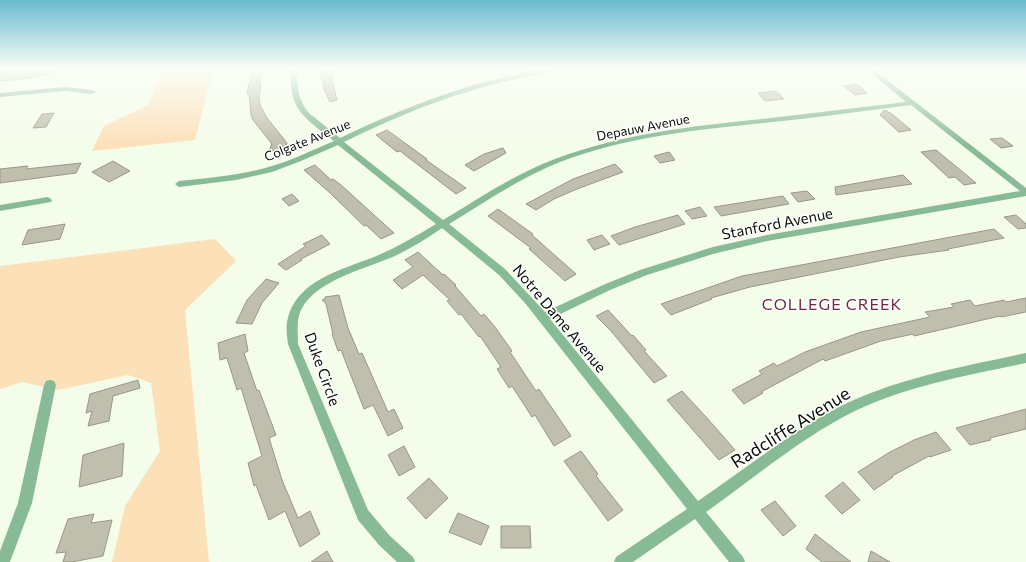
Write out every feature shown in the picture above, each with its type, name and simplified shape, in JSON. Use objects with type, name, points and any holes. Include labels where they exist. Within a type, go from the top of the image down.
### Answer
[{"type":"street","name":"Notre Dame Avenue","points":[[295,95],[298,106],[313,122],[502,272],[544,317],[738,562]]},
{"type":"street","name":"Colgate Avenue","points":[[179,184],[235,177],[268,170],[298,160],[423,104],[448,95]]},
{"type":"street","points":[[903,95],[1026,192]]},
{"type":"street","name":"Depauw Avenue","points":[[442,224],[513,181],[539,168],[575,154],[621,140],[670,132],[913,103]]},
{"type":"street","name":"Stanford Avenue","points":[[544,317],[584,297],[628,278],[671,262],[725,247],[767,238],[1026,192]]},
{"type":"street","points":[[0,208],[48,200]]},
{"type":"street","name":"Duke Circle","points":[[408,562],[380,537],[363,515],[293,344],[292,327],[295,313],[302,301],[310,291],[323,282],[334,276],[380,260],[442,224]]},
{"type":"street","name":"Radcliffe Avenue","points":[[697,510],[825,422],[853,406],[884,393],[928,380],[1026,358]]},
{"type":"street","points":[[3,562],[25,503],[50,385]]},
{"type":"street","points":[[621,562],[697,510]]},
{"type":"shaded area","points":[[152,95],[206,95],[195,140],[92,151],[104,126],[148,105]]},
{"type":"shaded area","points":[[215,239],[236,261],[185,310],[209,562],[112,562],[125,506],[160,451],[151,383],[128,375],[58,390],[22,382],[0,389],[0,266]]},
{"type":"building","points":[[249,95],[259,95],[260,105],[267,118],[287,143],[284,151],[269,151],[272,144],[253,120],[251,115]]},
{"type":"building","points":[[327,95],[336,95],[337,100],[330,102]]},
{"type":"building","points":[[760,95],[780,95],[784,99],[765,101]]},
{"type":"building","points":[[884,110],[892,114],[911,130],[899,132],[880,115]]},
{"type":"building","points":[[54,113],[46,127],[33,128],[42,114]]},
{"type":"building","points":[[387,130],[466,188],[456,194],[400,151],[397,152],[376,135]]},
{"type":"building","points":[[1002,138],[1013,146],[1001,148],[990,139]]},
{"type":"building","points":[[503,148],[506,153],[474,171],[465,165],[484,154]]},
{"type":"building","points":[[936,150],[976,183],[964,185],[955,177],[949,178],[921,152]]},
{"type":"building","points":[[669,152],[675,160],[660,163],[654,156]]},
{"type":"building","points":[[113,161],[130,171],[109,182],[92,172]]},
{"type":"building","points":[[81,163],[76,173],[0,183],[0,169],[28,166],[26,169]]},
{"type":"building","points":[[615,164],[623,172],[554,199],[536,210],[526,204],[573,179]]},
{"type":"building","points":[[315,165],[331,180],[333,179],[341,185],[394,233],[381,239],[366,225],[364,226],[304,170]]},
{"type":"building","points":[[903,175],[912,184],[836,195],[835,187]]},
{"type":"building","points":[[807,191],[815,199],[798,202],[791,193]]},
{"type":"building","points":[[292,194],[299,201],[289,206],[282,199]]},
{"type":"building","points":[[783,196],[789,204],[721,216],[714,207]]},
{"type":"building","points":[[700,207],[707,216],[692,219],[685,211]]},
{"type":"building","points":[[498,209],[533,234],[532,235],[576,274],[565,281],[529,249],[531,248],[488,216]]},
{"type":"building","points":[[678,215],[685,224],[619,245],[611,236],[635,227]]},
{"type":"building","points":[[1016,215],[1026,224],[1026,228],[1018,229],[1004,217]]},
{"type":"building","points":[[65,224],[60,239],[22,245],[28,230]]},
{"type":"building","points":[[994,229],[1004,238],[948,249],[949,250],[899,257],[750,287],[711,298],[712,299],[671,315],[661,304],[742,276]]},
{"type":"building","points":[[322,235],[330,244],[301,259],[302,260],[286,270],[278,264],[306,246],[303,244]]},
{"type":"building","points":[[602,235],[610,244],[594,250],[587,240]]},
{"type":"building","points":[[418,252],[456,285],[455,286],[481,316],[484,314],[495,327],[512,351],[510,352],[536,391],[539,389],[571,436],[554,446],[535,415],[532,417],[512,386],[509,388],[497,369],[501,367],[480,336],[479,337],[461,314],[459,315],[447,301],[450,300],[423,275],[402,289],[393,280],[413,267],[405,260]]},
{"type":"building","points":[[266,279],[279,283],[262,303],[252,324],[236,323],[247,300]]},
{"type":"building","points":[[339,295],[348,328],[359,354],[362,353],[388,412],[394,409],[403,428],[388,436],[373,405],[364,409],[341,350],[338,351],[332,334],[326,304],[322,300],[325,299],[325,297]]},
{"type":"building","points":[[1026,298],[1026,312],[1000,316],[914,336],[913,334],[881,341],[825,361],[823,359],[761,392],[763,393],[744,404],[732,390],[762,374],[759,371],[774,363],[777,366],[805,352],[861,332],[930,317],[925,312],[954,307],[951,304],[970,300],[975,306],[1004,300],[1006,302]]},
{"type":"building","points":[[608,310],[632,336],[633,335],[646,350],[644,351],[667,376],[654,383],[611,331],[596,316]]},
{"type":"building","points":[[245,334],[248,351],[244,353],[257,391],[259,390],[276,435],[269,438],[282,480],[298,518],[310,511],[320,534],[300,547],[285,511],[269,520],[256,485],[254,486],[248,463],[262,456],[241,388],[237,390],[227,358],[220,360],[218,343]]},
{"type":"building","points":[[138,380],[140,388],[113,396],[109,421],[88,426],[92,411],[86,413],[90,394]]},
{"type":"building","points":[[682,391],[735,450],[719,460],[667,400]]},
{"type":"building","points":[[1026,409],[1026,429],[990,438],[991,440],[970,445],[956,428]]},
{"type":"building","points":[[936,432],[951,450],[930,457],[929,456],[892,476],[893,477],[874,490],[858,472],[890,452],[914,440]]},
{"type":"building","points":[[124,443],[122,476],[79,487],[83,455]]},
{"type":"building","points":[[404,446],[415,467],[399,476],[388,455]]},
{"type":"building","points":[[581,451],[598,474],[596,476],[623,510],[608,521],[564,461]]},
{"type":"building","points":[[429,478],[448,498],[426,519],[407,498]]},
{"type":"building","points":[[843,482],[860,500],[842,514],[825,496]]},
{"type":"building","points":[[775,501],[796,526],[783,536],[761,510]]},
{"type":"building","points":[[458,513],[489,526],[481,545],[449,532]]},
{"type":"building","points":[[94,514],[91,523],[112,520],[103,556],[72,562],[63,562],[66,552],[56,553],[68,519]]},
{"type":"building","points":[[501,526],[530,526],[531,548],[501,548]]},
{"type":"building","points":[[815,534],[851,562],[822,562],[806,549]]},
{"type":"building","points":[[327,551],[333,562],[311,562]]},
{"type":"building","points":[[871,551],[890,562],[868,562]]},
{"type":"district","name":"COLLEGE CREEK","points":[[832,303]]}]
